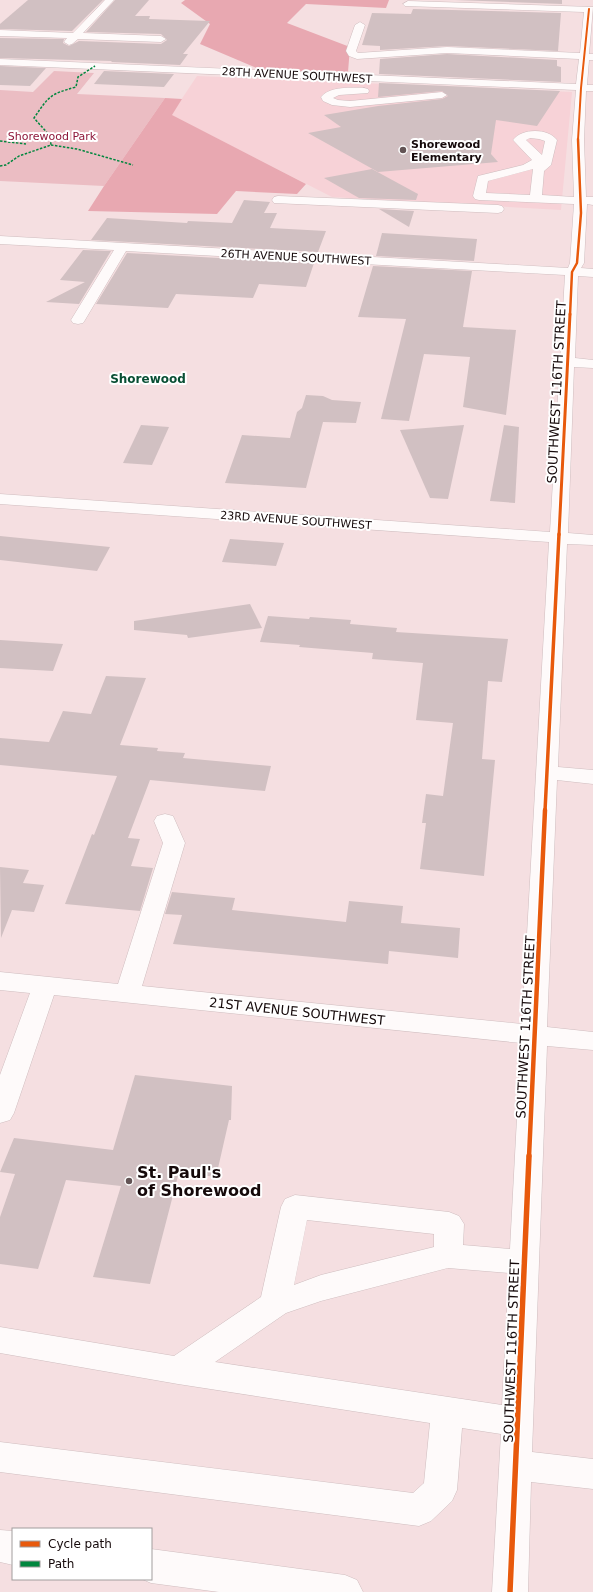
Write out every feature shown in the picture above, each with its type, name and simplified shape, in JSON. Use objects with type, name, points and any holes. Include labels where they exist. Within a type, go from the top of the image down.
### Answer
[{"type":"street","points":[[48,64],[110,0]]},
{"type":"street","points":[[408,4],[494,3],[591,9]]},
{"type":"street","name":"SOUTHWEST 116TH STREET","points":[[510,1592],[534,1034],[568,362],[583,273],[577,263],[585,205],[582,141],[587,88],[591,9]]},
{"type":"street","points":[[360,25],[351,51],[352,54],[357,56],[446,50],[588,56]]},
{"type":"street","points":[[0,33],[161,39]]},
{"type":"street","name":"28TH AVENUE SOUTHWEST","points":[[0,62],[587,88]]},
{"type":"street","points":[[507,95],[536,86]]},
{"type":"street","points":[[442,94],[350,104],[336,103],[327,99],[326,97],[332,93],[344,91],[442,94],[456,95]]},
{"type":"street","points":[[536,199],[533,168],[482,179],[479,196],[536,199],[585,205]]},
{"type":"street","points":[[278,200],[512,210]]},
{"type":"street","points":[[567,212],[585,205]]},
{"type":"street","name":"26TH AVENUE SOUTHWEST","points":[[0,240],[583,273]]},
{"type":"street","points":[[78,320],[122,247]]},
{"type":"street","points":[[568,362],[593,364]]},
{"type":"street","name":"23RD AVENUE SOUTHWEST","points":[[0,499],[560,539],[593,540]]},
{"type":"street","points":[[548,773],[593,777]]},
{"type":"street","points":[[127,994],[174,843],[165,821]]},
{"type":"street","name":"21ST AVENUE SOUTHWEST","points":[[0,981],[593,1041]]},
{"type":"street","points":[[0,1113],[45,986]]},
{"type":"street","points":[[275,1304],[294,1207],[449,1224],[448,1256]]},
{"type":"street","points":[[178,1370],[275,1304],[321,1288],[448,1256],[524,1262]]},
{"type":"street","points":[[0,1340],[178,1370],[518,1422]]},
{"type":"street","points":[[0,1457],[419,1510],[440,1490],[447,1412]]},
{"type":"street","points":[[516,1465],[593,1474]]},
{"type":"street","points":[[0,1546],[12,1548]]},
{"type":"street","points":[[152,1566],[345,1592]]},
{"type":"shaded area","points":[[185,0],[389,0],[386,8],[306,4],[287,23],[350,47],[348,72],[261,70],[200,44],[210,24],[181,3]]},
{"type":"shaded area","name":"Shorewood Elementary","points":[[197,76],[572,92],[561,210],[332,197],[171,115]]},
{"type":"shaded area","points":[[165,98],[182,99],[172,115],[306,184],[297,194],[236,191],[217,214],[88,211]]},
{"type":"green space","name":"Shorewood Park","points":[[54,71],[94,73],[77,94],[165,98],[104,186],[0,181],[0,90],[33,92]]},
{"type":"building","points":[[28,0],[103,0],[72,31],[0,29],[0,24]]},
{"type":"building","points":[[115,0],[149,0],[135,16],[150,16],[149,19],[210,21],[183,54],[188,54],[180,65],[111,62],[112,61],[0,58],[0,38],[64,39],[63,43],[69,46],[79,41],[161,44],[167,40],[161,34],[86,32]]},
{"type":"building","points":[[455,0],[562,0],[562,4]]},
{"type":"building","points":[[413,9],[561,13],[558,51],[447,46],[380,50],[380,46],[362,45],[372,13],[411,14]]},
{"type":"building","points":[[447,54],[557,60],[557,66],[561,67],[561,82],[379,74],[380,59]]},
{"type":"building","points":[[0,66],[46,68],[30,86],[0,85]]},
{"type":"building","points":[[104,71],[174,74],[164,87],[94,84]]},
{"type":"building","points":[[379,83],[560,91],[537,126],[496,120],[491,154],[498,162],[378,172],[308,133],[341,127],[324,115],[378,106],[442,99],[448,96],[442,91],[378,97]]},
{"type":"building","points":[[372,169],[418,194],[416,200],[359,198],[324,178]]},
{"type":"building","points":[[244,200],[270,202],[264,213],[277,213],[270,228],[326,231],[318,252],[91,240],[107,218],[187,223],[188,221],[232,223]]},
{"type":"building","points":[[379,209],[414,211],[409,227]]},
{"type":"building","points":[[382,233],[477,239],[474,261],[376,256]]},
{"type":"building","points":[[83,250],[111,251],[79,304],[46,302],[85,282],[60,280]]},
{"type":"building","points":[[127,253],[314,263],[306,287],[259,284],[253,298],[176,294],[168,308],[96,304]]},
{"type":"building","points":[[373,266],[472,271],[463,327],[516,330],[506,415],[463,407],[470,357],[424,354],[409,421],[381,419],[406,319],[358,317]]},
{"type":"building","points":[[306,395],[323,396],[332,400],[361,402],[356,423],[323,422],[306,488],[225,483],[242,435],[290,438],[297,412],[302,408]]},
{"type":"building","points":[[141,425],[169,427],[152,465],[123,463]]},
{"type":"building","points":[[464,425],[448,499],[430,498],[400,430]]},
{"type":"building","points":[[504,425],[519,427],[515,503],[490,501]]},
{"type":"building","points":[[0,536],[110,547],[97,571],[0,560]]},
{"type":"building","points":[[230,539],[284,543],[276,566],[222,562]]},
{"type":"building","points":[[250,604],[262,628],[188,638],[187,635],[134,630],[134,621]]},
{"type":"building","points":[[268,616],[351,620],[350,624],[397,628],[396,632],[508,639],[502,682],[488,681],[482,759],[495,760],[484,876],[420,869],[426,823],[422,823],[426,794],[443,796],[453,723],[416,720],[423,663],[372,659],[373,653],[260,642]]},
{"type":"building","points":[[0,640],[63,644],[53,671],[0,668]]},
{"type":"building","points":[[106,676],[146,678],[120,745],[158,748],[157,751],[185,753],[183,758],[271,766],[265,791],[150,780],[128,838],[140,839],[131,866],[153,868],[140,911],[65,904],[92,834],[94,835],[117,776],[0,765],[0,738],[49,742],[63,711],[91,714]]},
{"type":"building","points":[[0,867],[29,870],[23,883],[44,885],[34,912],[12,910],[1,938]]},
{"type":"building","points":[[172,892],[235,898],[232,910],[346,922],[349,901],[403,906],[401,923],[460,928],[458,958],[389,951],[388,964],[173,944],[182,915],[165,914]]},
{"type":"building","name":"St. Paul's of Shorewood","points":[[135,1075],[232,1086],[231,1120],[229,1120],[216,1177],[179,1172],[150,1284],[93,1277],[121,1186],[66,1180],[38,1269],[0,1264],[0,1217],[15,1174],[0,1172],[14,1138],[113,1150]]},
{"type":"marked path","points":[[0,166],[6,165],[19,156],[51,145],[50,136],[34,118],[46,101],[56,92],[76,87],[78,77],[95,66]]},
{"type":"marked path","points":[[0,141],[26,144]]},
{"type":"marked path","points":[[51,145],[77,149],[133,165]]},
{"type":"cycle path","points":[[510,1592],[534,1034],[571,286],[572,272],[577,263],[581,213],[578,140],[581,88],[589,9]]},
{"type":"place","name":"Shorewood Elementary","points":[[403,150]]},
{"type":"place","name":"St. Paul's of Shorewood","points":[[129,1181]]},
{"type":"district","name":"Shorewood","points":[[148,379]]}]
